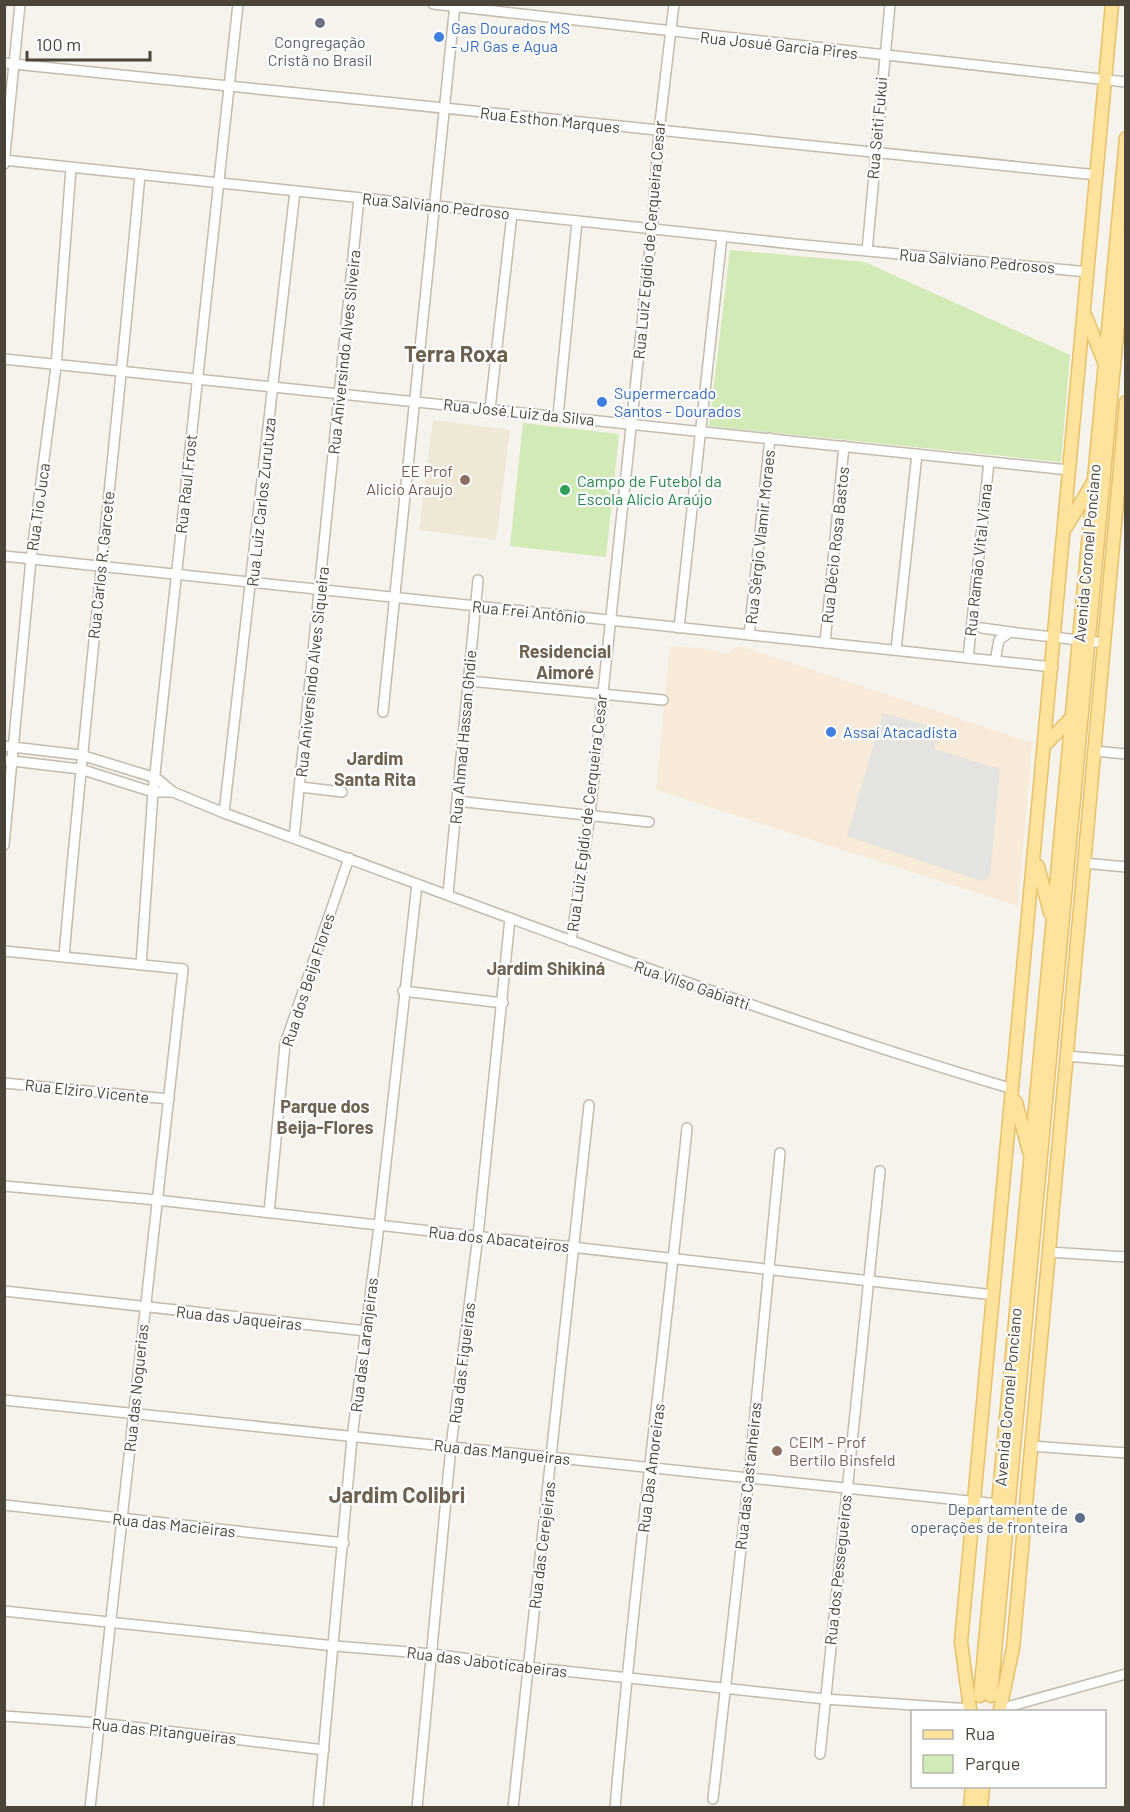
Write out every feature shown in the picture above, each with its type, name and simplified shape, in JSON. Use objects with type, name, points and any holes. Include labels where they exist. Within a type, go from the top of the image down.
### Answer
[{"type":"main road","points":[[970,1710],[961,1642],[1046,744],[1112,4]]},
{"type":"main road","name":"Avenida Coronel Ponciano","points":[[986,1696],[999,1504],[1019,1336],[1029,1170],[1071,718],[1080,676],[1093,481],[1125,138]]},
{"type":"main road","points":[[1083,641],[1125,236]]},
{"type":"main road","points":[[1084,310],[1104,363]]},
{"type":"main road","points":[[1000,1710],[1013,1648],[1125,402]]},
{"type":"main road","points":[[1064,531],[1093,481]]},
{"type":"main road","points":[[986,1696],[1018,1402],[1019,1336],[1032,1251],[1076,773],[1080,676]]},
{"type":"main road","points":[[1046,744],[1071,718]]},
{"type":"main road","points":[[1076,773],[1085,845]]},
{"type":"main road","points":[[1035,856],[1052,925]]},
{"type":"main road","points":[[1013,1089],[1025,1143],[1031,1155]]},
{"type":"main road","points":[[1019,1336],[1041,1332]]},
{"type":"main road","points":[[1018,1402],[1031,1446]]},
{"type":"main road","points":[[970,1710],[973,1701],[986,1696],[997,1701],[1000,1710]]},
{"type":"main road","points":[[970,1808],[972,1788]]},
{"type":"main road","points":[[981,1808],[983,1788]]},
{"type":"street","points":[[5,161],[9,64],[20,4]]},
{"type":"street","name":"Rua Raul Frost","points":[[141,965],[153,792],[218,183],[231,86],[238,4]]},
{"type":"street","name":"Rua Josué Garcia Pires","points":[[433,4],[670,33],[1125,82]]},
{"type":"street","name":"Rua Luiz Egídio de Cerqueira Cesar","points":[[571,941],[590,815],[652,229],[659,131],[674,4]]},
{"type":"street","name":"Rua Seiti Fukui","points":[[867,251],[874,154],[890,4]]},
{"type":"street","points":[[383,712],[455,6]]},
{"type":"street","name":"Rua Esthon Marques","points":[[9,64],[1096,175]]},
{"type":"street","name":"Rua Salviano Pedroso","points":[[5,161],[867,251]]},
{"type":"street","name":"Rua Tio Juca","points":[[4,845],[8,746],[56,367],[71,168]]},
{"type":"street","name":"Rua Carlos R. Garcete","points":[[64,957],[81,755],[123,370],[140,174]]},
{"type":"street","name":"Rua Luiz Carlos Zurutuza","points":[[224,813],[253,583],[296,191]]},
{"type":"street","name":"Rua Aniversindo Alves Silveira","points":[[328,506],[359,198]]},
{"type":"street","points":[[490,409],[512,214]]},
{"type":"street","points":[[558,416],[577,221]]},
{"type":"street","points":[[679,628],[722,236]]},
{"type":"street","name":"Rua Salviano Pedrosos","points":[[867,251],[1088,272]]},
{"type":"street","name":"Rua José Luiz da Silva","points":[[4,359],[56,367],[123,370],[1069,470]]},
{"type":"street","name":"Rua Sérgio Vlamir Moraes","points":[[749,635],[770,438]]},
{"type":"street","name":"Rua Décio Rosa Bastos","points":[[825,643],[844,446]]},
{"type":"street","points":[[896,650],[917,454]]},
{"type":"street","name":"Rua Ramão Vital Viana","points":[[968,658],[989,462]]},
{"type":"street","name":"Rua Aniversindo Alves Siqueira","points":[[294,838],[328,506]]},
{"type":"street","name":"Rua Frei Antônio","points":[[4,556],[1053,667]]},
{"type":"street","name":"Rua Ahmad Hassan Ghdie","points":[[448,894],[478,580]]},
{"type":"street","points":[[982,628],[1055,639],[1104,643]]},
{"type":"street","points":[[995,661],[999,640],[1010,632]]},
{"type":"street","points":[[469,681],[663,700]]},
{"type":"street","name":"Rua Vilso Gabiatti","points":[[8,746],[81,755],[156,778],[173,792],[224,813],[701,989],[894,1054],[1013,1089]]},
{"type":"street","points":[[1094,751],[1125,754]]},
{"type":"street","name":"Rua Vilso Gabiatti","points":[[8,760],[80,769],[153,792],[173,792]]},
{"type":"street","points":[[301,787],[342,792]]},
{"type":"street","points":[[457,801],[649,822]]},
{"type":"street","name":"Rua dos Beija Flores","points":[[269,1213],[285,1044],[349,858]]},
{"type":"street","points":[[1084,863],[1125,867]]},
{"type":"street","name":"Rua das Laranjeiras","points":[[318,1808],[335,1646],[352,1438],[379,1226],[403,991],[417,884]]},
{"type":"street","name":"Rua das Figueiras","points":[[417,1808],[451,1446],[478,1236],[510,918]]},
{"type":"street","points":[[4,951],[141,965]]},
{"type":"street","name":"Rua das Noguerias","points":[[90,1808],[183,969],[141,965]]},
{"type":"street","points":[[403,991],[503,1003]]},
{"type":"street","points":[[1066,1056],[1125,1060]]},
{"type":"street","name":"Rua Elziro Vicente","points":[[4,1083],[169,1099]]},
{"type":"street","name":"Rua das Cerejeiras","points":[[513,1808],[589,1104]]},
{"type":"street","name":"Rua Das Amoreiras","points":[[615,1808],[626,1678],[687,1128]]},
{"type":"street","name":"Rua das Castanheiras","points":[[713,1799],[749,1477],[780,1153]]},
{"type":"street","name":"Rua dos Pessegueiros","points":[[820,1754],[880,1171]]},
{"type":"street","name":"Rua dos Abacateiros","points":[[4,1186],[158,1200],[994,1295]]},
{"type":"street","points":[[1049,1252],[1125,1257]]},
{"type":"street","name":"Rua das Jaqueiras","points":[[4,1291],[366,1331]]},
{"type":"street","name":"Rua das Mangueiras","points":[[4,1400],[352,1438],[847,1486],[999,1504]]},
{"type":"street","points":[[1031,1446],[1125,1453]]},
{"type":"street","name":"Rua das Macieiras","points":[[4,1506],[344,1543]]},
{"type":"street","name":"Rua das Jaboticabeiras","points":[[4,1611],[335,1646],[433,1654],[527,1667],[825,1699],[970,1710]]},
{"type":"street","points":[[1000,1710],[1125,1674]]},
{"type":"street","name":"Rua das Pitangueiras","points":[[4,1716],[100,1723],[324,1750]]},
{"type":"shaded area","name":"EE Prof Alicio Araujo","points":[[433,420],[510,430],[496,540],[419,530]]},
{"type":"shaded area","points":[[670,646],[710,649],[727,655],[736,647],[743,647],[1032,743],[1018,906],[656,790]]},
{"type":"shaded area","points":[[883,713],[939,729],[934,749],[1000,769],[990,876],[982,881],[847,836]]},
{"type":"green space","points":[[730,250],[865,262],[1070,355],[1061,462],[709,426]]},
{"type":"green space","name":"Campo de Futebol da Escola Alício Araújo","points":[[523,423],[619,434],[606,557],[510,546]]},
{"type":"place","name":"Congregação Cristã no Brasil","points":[[320,23]]},
{"type":"place","name":"Gas Dourados MS - JR Gas e Agua","points":[[439,37]]},
{"type":"place","name":"Supermercado Santos - Dourados","points":[[602,402]]},
{"type":"place","name":"EE Prof Alicio Araujo","points":[[465,480]]},
{"type":"place","name":"Campo de Futebol da Escola Alício Araújo","points":[[565,490]]},
{"type":"place","name":"Assaí Atacadista","points":[[831,732]]},
{"type":"place","name":"CEIM - Prof Bertilo Binsfeld","points":[[777,1451]]},
{"type":"place","name":"Departamente de operações de fronteira","points":[[1080,1518]]},
{"type":"district","name":"Terra Roxa","points":[[456,354]]},
{"type":"district","name":"Residencial Aimoré","points":[[565,662]]},
{"type":"district","name":"Jardim Santa Rita","points":[[375,769]]},
{"type":"district","name":"Jardim Shikiná","points":[[546,969]]},
{"type":"district","name":"Parque dos Beija-Flores","points":[[325,1117]]},
{"type":"district","name":"Jardim Colibri","points":[[397,1495]]}]
